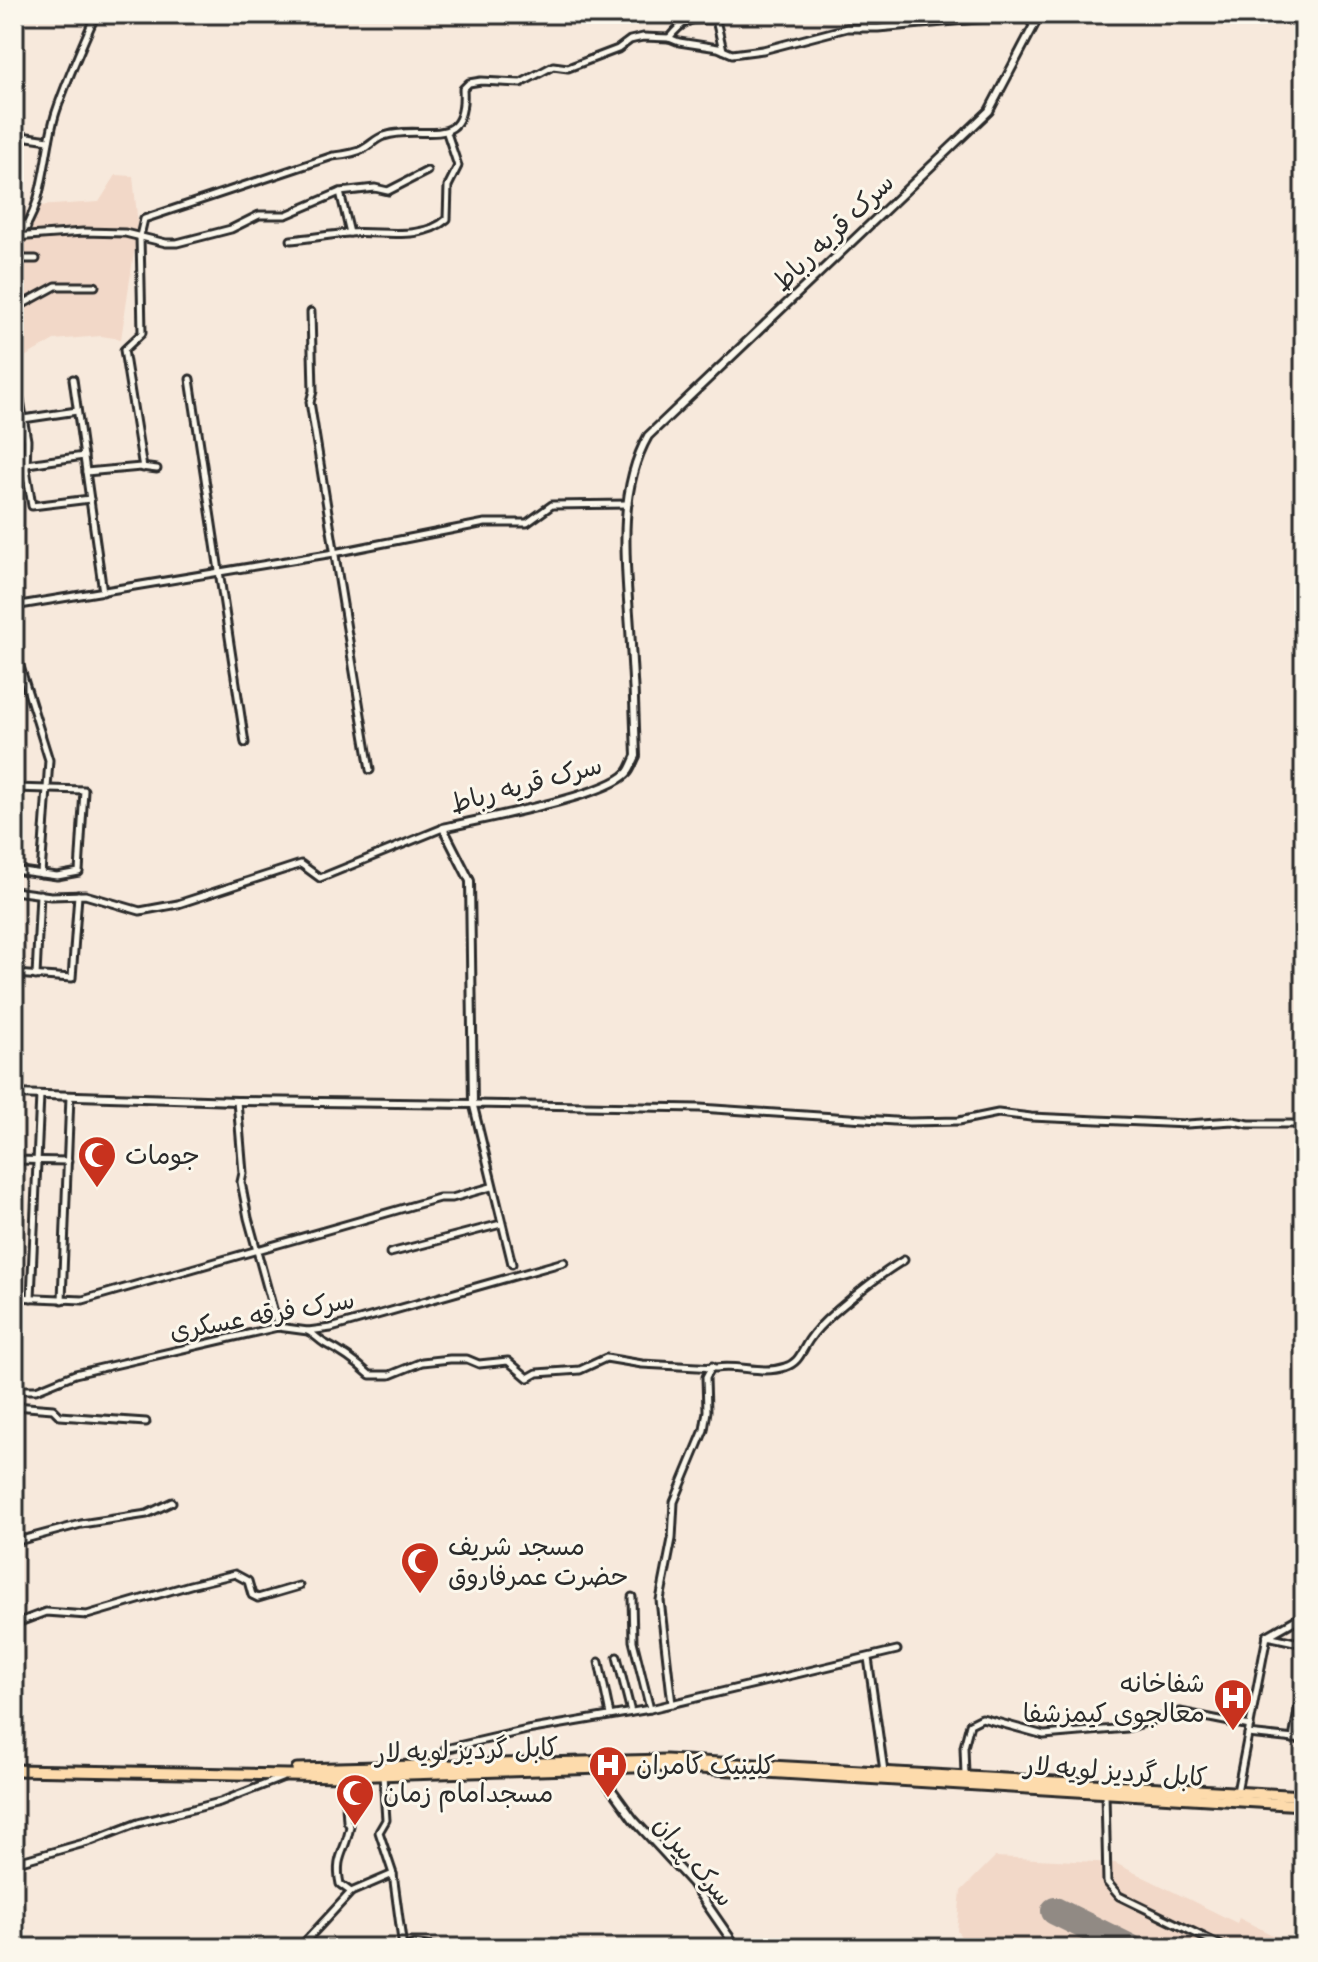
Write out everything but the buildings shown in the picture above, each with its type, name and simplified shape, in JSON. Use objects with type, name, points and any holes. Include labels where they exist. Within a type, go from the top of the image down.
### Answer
[{"type":"highway","name":"کابل گردیز لویه لار","points":[[14,1767],[344,1776],[679,1760],[965,1775],[1236,1796],[1304,1805]]},
{"type":"highway","name":"کابل گردیز لویه لار","points":[[14,1767],[290,1769],[594,1765],[718,1768],[1105,1792],[1304,1796]]},
{"type":"street","points":[[16,236],[27,227],[55,114],[96,14]]},
{"type":"street","points":[[860,28],[876,14]]},
{"type":"street","name":"سرک قریه رباط","points":[[473,1104],[470,881],[443,828],[610,785],[628,772],[636,756],[626,558],[628,504],[637,454],[648,436],[989,111],[1040,14]]},
{"type":"street","points":[[143,468],[124,350],[142,333],[140,236],[144,219],[333,156],[356,152],[380,137],[447,133],[458,123],[464,108],[463,89],[469,83],[521,83],[553,66],[568,68],[643,37],[669,38],[732,54],[763,50],[847,28],[1021,15],[1026,15],[1033,25]]},
{"type":"street","points":[[669,38],[688,20],[716,20],[723,51]]},
{"type":"street","points":[[291,240],[350,233],[394,235],[438,227],[447,219],[448,186],[458,166],[447,133]]},
{"type":"street","points":[[14,135],[49,140]]},
{"type":"street","points":[[16,236],[83,232],[140,236],[177,243],[231,229],[259,215],[286,215],[340,192],[375,188],[388,191],[427,171]]},
{"type":"street","points":[[340,192],[350,233]]},
{"type":"street","points":[[14,217],[27,227]]},
{"type":"street","points":[[14,259],[36,259]]},
{"type":"street","points":[[14,309],[56,286],[95,286]]},
{"type":"street","points":[[311,312],[313,391],[310,402],[370,770]]},
{"type":"street","points":[[73,379],[103,592]]},
{"type":"street","points":[[190,379],[245,743]]},
{"type":"street","points":[[17,383],[34,508],[90,499]]},
{"type":"street","points":[[14,427],[24,421],[77,411]]},
{"type":"street","points":[[27,464],[84,456]]},
{"type":"street","points":[[86,472],[157,469]]},
{"type":"street","points":[[14,606],[334,553],[485,523],[527,523],[552,505],[628,504]]},
{"type":"street","points":[[14,647],[49,760],[41,874]]},
{"type":"street","points":[[14,788],[84,790],[79,872],[57,876],[14,870]]},
{"type":"street","points":[[14,891],[78,895],[140,911],[178,904],[301,864],[320,878],[443,828]]},
{"type":"street","points":[[36,976],[40,894]]},
{"type":"street","points":[[14,974],[72,978],[78,895]]},
{"type":"street","points":[[14,1094],[237,1101],[700,1108],[909,1122],[959,1121],[998,1113],[1187,1124],[1219,1121],[1304,1124]]},
{"type":"street","points":[[31,1298],[40,1095]]},
{"type":"street","points":[[62,1300],[70,1096]]},
{"type":"street","points":[[237,1101],[243,1173],[241,1182],[278,1327]]},
{"type":"street","points":[[473,1104],[512,1264]]},
{"type":"street","points":[[14,1160],[68,1161]]},
{"type":"street","points":[[14,1297],[83,1300],[439,1198],[452,1198],[491,1187]]},
{"type":"street","points":[[390,1253],[501,1224]]},
{"type":"street","points":[[308,1331],[320,1341],[342,1351],[370,1375],[390,1375],[422,1362],[450,1359],[467,1359],[479,1364],[508,1361],[528,1378],[537,1373],[580,1370],[606,1358],[642,1364],[774,1370],[792,1364],[833,1314],[883,1272],[904,1260]]},
{"type":"street","name":"سرک فرقه عسکری","points":[[14,1390],[36,1390],[75,1374],[278,1327],[308,1331],[331,1328],[564,1262]]},
{"type":"street","points":[[672,1704],[660,1600],[672,1539],[674,1502],[704,1430],[706,1377],[712,1366]]},
{"type":"street","points":[[14,1406],[53,1409],[60,1416],[146,1422]]},
{"type":"street","points":[[14,1542],[81,1524],[147,1514],[172,1502]]},
{"type":"street","points":[[14,1624],[46,1612],[87,1615],[235,1574],[248,1581],[252,1595],[258,1598],[299,1586]]},
{"type":"street","points":[[632,1597],[633,1641],[650,1709]]},
{"type":"street","points":[[1236,1796],[1267,1636],[1304,1615]]},
{"type":"street","points":[[1267,1636],[1304,1644]]},
{"type":"street","points":[[445,1766],[445,1749],[527,1730],[650,1709],[897,1650]]},
{"type":"street","points":[[617,1657],[631,1712]]},
{"type":"street","points":[[868,1658],[884,1771]]},
{"type":"street","points":[[599,1662],[610,1715]]},
{"type":"street","points":[[1293,1739],[1304,1677]]},
{"type":"street","points":[[965,1775],[964,1747],[970,1724],[982,1718],[1044,1735],[1127,1728],[1180,1712],[1250,1726]]},
{"type":"street","points":[[1248,1734],[1304,1740]]},
{"type":"street","name":"سرک پیران","points":[[594,1765],[633,1819],[692,1883],[737,1948]]},
{"type":"street","points":[[14,1863],[91,1841],[138,1823],[220,1802],[288,1774]]},
{"type":"street","points":[[383,1775],[386,1820],[379,1832],[393,1874],[403,1948],[414,1944],[441,1948]]},
{"type":"street","points":[[344,1776],[350,1826],[337,1860],[337,1872],[340,1884],[351,1892]]},
{"type":"street","points":[[1105,1792],[1107,1882],[1119,1896],[1226,1948]]},
{"type":"street","points":[[274,1948],[303,1944],[351,1892],[393,1874]]},
{"type":"street","points":[[201,1948],[213,1944],[232,1948]]},
{"type":"shaded area","points":[[116,175],[133,176],[138,226],[121,339],[101,336],[54,340],[14,363],[14,217],[37,206],[99,202]]},
{"type":"shaded area","points":[[995,1857],[1115,1863],[1237,1923],[1239,1918],[1296,1947],[969,1948],[957,1931],[961,1891]]},
{"type":"runway","points":[[1055,1911],[1130,1948]]},
{"type":"place","name":"جومات","points":[[97,1189]]},
{"type":"place","name":"مسجد شریف حضرت عمرفاروق","points":[[420,1595]]},
{"type":"place","name":"شفاخانه معالجوی کیمزشفا","points":[[1233,1732]]},
{"type":"place","name":"کلینیک کامران","points":[[608,1799]]},
{"type":"place","name":"مسجدامام زمان","points":[[355,1827]]}]
